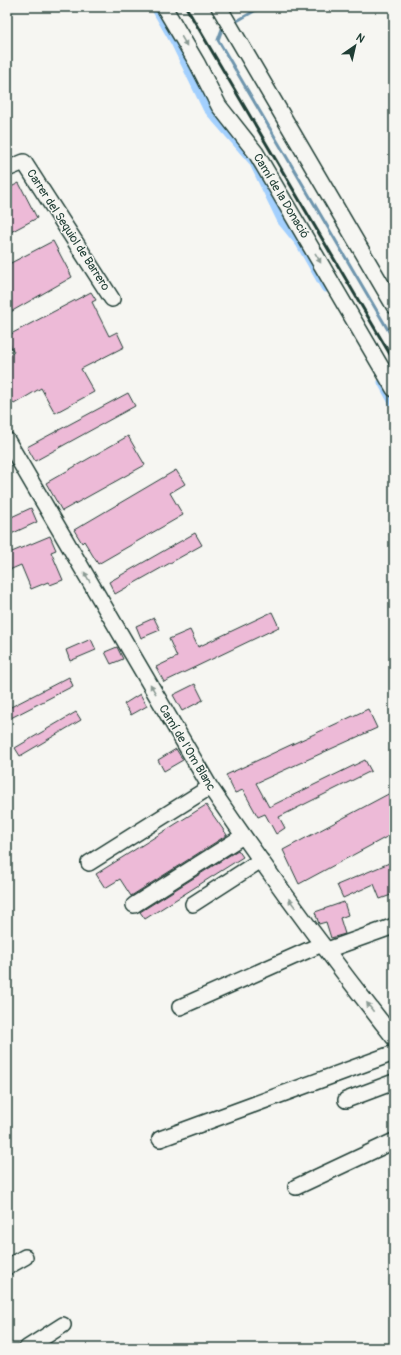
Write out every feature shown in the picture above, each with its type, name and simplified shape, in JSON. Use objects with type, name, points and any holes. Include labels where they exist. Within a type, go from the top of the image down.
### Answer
[{"type":"street","name":"Camí de la Donació","points":[[164,7],[197,63],[219,106],[256,153],[394,388]]},
{"type":"street","points":[[219,7],[394,306]]},
{"type":"street","name":"Carrer del Sequiol de Barrero","points":[[7,169],[24,162],[112,299]]},
{"type":"street","name":"Camí de l'Om Blanc","points":[[8,442],[210,787],[243,836],[324,947],[394,1038]]},
{"type":"street","points":[[89,863],[210,787]]},
{"type":"street","points":[[134,905],[243,836]]},
{"type":"street","points":[[193,904],[261,860]]},
{"type":"street","points":[[180,1007],[324,947],[394,926]]},
{"type":"street","points":[[160,1139],[394,1053]]},
{"type":"street","points":[[346,1100],[394,1082]]},
{"type":"street","points":[[296,1187],[394,1141]]},
{"type":"street","points":[[7,1267],[25,1257]]},
{"type":"street","points":[[27,1348],[63,1325]]},
{"type":"building","points":[[19,183],[37,218],[7,234],[7,189]]},
{"type":"building","points":[[53,241],[72,277],[7,314],[7,265]]},
{"type":"building","points":[[91,292],[96,300],[92,302],[109,336],[117,332],[124,347],[81,369],[94,392],[55,413],[41,388],[14,404],[7,393],[7,356],[14,352],[7,340],[7,336]]},
{"type":"building","points":[[128,393],[135,406],[35,461],[27,447]]},
{"type":"building","points":[[128,436],[145,465],[62,511],[46,483]]},
{"type":"building","points":[[176,470],[185,484],[170,493],[183,515],[98,564],[84,541],[82,543],[74,530]]},
{"type":"building","points":[[31,508],[37,522],[11,534],[7,525],[7,519]]},
{"type":"building","points":[[195,533],[202,545],[115,594],[109,582]]},
{"type":"building","points":[[50,536],[56,550],[51,552],[63,580],[50,585],[48,582],[31,589],[21,565],[7,571],[7,554]]},
{"type":"building","points":[[272,612],[279,627],[164,682],[156,667],[177,657],[169,639],[190,630],[198,647]]},
{"type":"building","points":[[154,618],[160,630],[141,638],[136,626]]},
{"type":"building","points":[[91,639],[96,650],[70,661],[66,650]]},
{"type":"building","points":[[117,647],[123,659],[111,664],[105,652]]},
{"type":"building","points":[[69,677],[73,686],[7,720],[7,709]]},
{"type":"building","points":[[195,684],[203,700],[182,711],[173,695]]},
{"type":"building","points":[[140,694],[147,706],[131,715],[124,704]]},
{"type":"building","points":[[368,709],[377,728],[256,783],[269,807],[365,760],[371,771],[279,817],[285,828],[276,834],[265,814],[258,817],[243,790],[235,793],[226,775]]},
{"type":"building","points":[[76,712],[81,720],[20,756],[15,748]]},
{"type":"building","points":[[176,749],[183,760],[164,771],[158,760]]},
{"type":"building","points":[[394,791],[394,833],[299,884],[283,850]]},
{"type":"building","points":[[206,805],[227,835],[131,896],[120,879],[105,888],[96,874]]},
{"type":"building","points":[[238,850],[243,857],[145,919],[140,912]]},
{"type":"building","points":[[394,861],[394,894],[380,899],[374,884],[343,898],[337,885]]},
{"type":"building","points":[[344,902],[348,915],[340,918],[345,934],[331,938],[326,922],[319,924],[315,912]]},
{"type":"waterway","points":[[156,7],[176,42],[208,108],[254,161],[283,221],[301,243],[326,287]]},
{"type":"waterway","points":[[237,21],[261,7]]},
{"type":"waterway","points":[[222,29],[218,40],[394,340]]},
{"type":"waterway","points":[[383,382],[394,402]]},
{"type":"railway","points":[[186,7],[394,361]]}]
